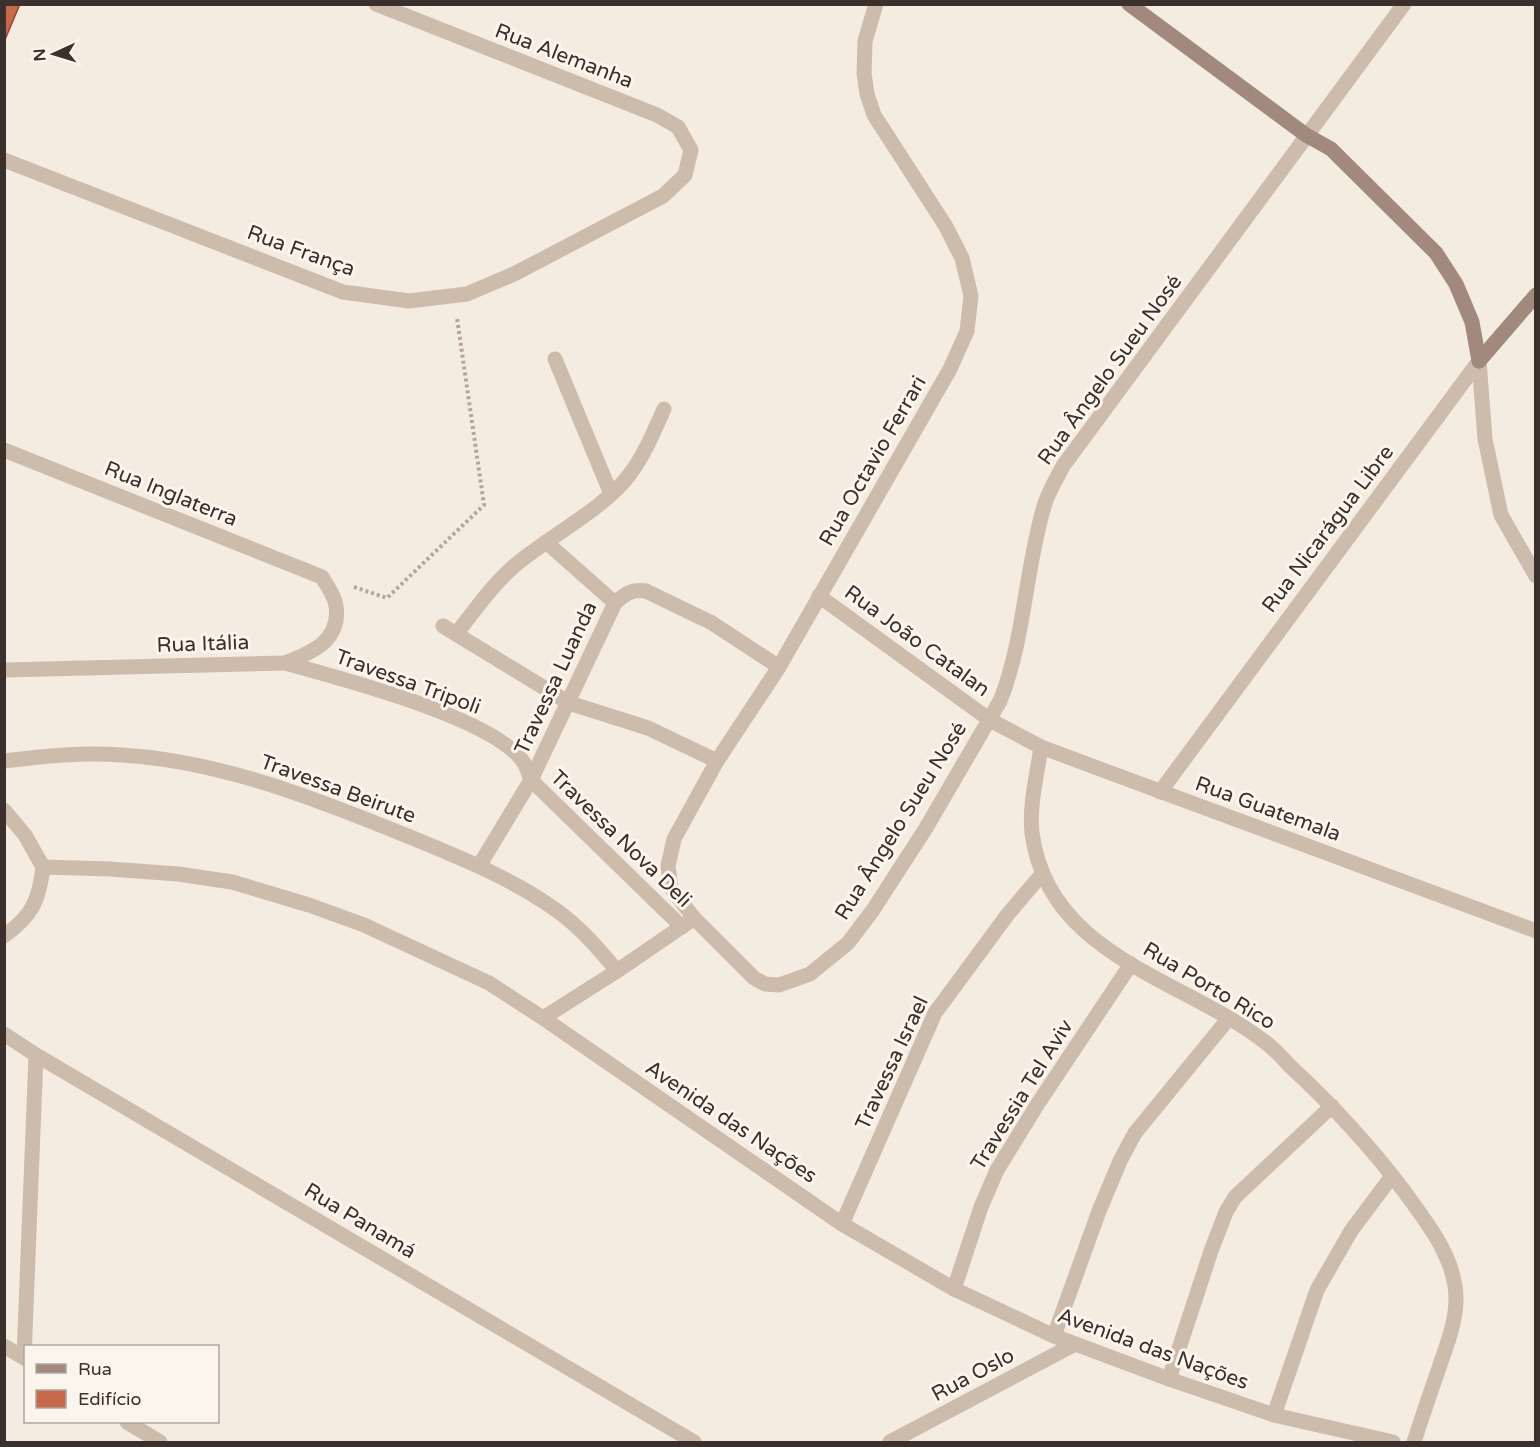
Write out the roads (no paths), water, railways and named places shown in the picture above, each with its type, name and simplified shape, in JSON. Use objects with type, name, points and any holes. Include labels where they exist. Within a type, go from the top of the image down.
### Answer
[{"type":"street","name":"Rua Alemanha","points":[[376,4],[657,115],[678,127],[691,150]]},
{"type":"street","name":"Rua Octavio Ferrari","points":[[694,918],[671,888],[668,866],[674,839],[717,761],[779,667],[950,369],[967,331],[970,296],[962,258],[949,233],[874,115],[867,94],[864,73],[865,41],[876,4]]},
{"type":"street","points":[[1129,4],[1306,135],[1331,149],[1436,253],[1456,284],[1472,322],[1479,361],[1485,439],[1501,515],[1536,576]]},
{"type":"street","name":"Rua Ângelo Sueu Nosé","points":[[694,918],[744,970],[765,984],[778,985],[792,982],[810,974],[848,943],[873,910],[926,828],[1000,701],[1007,685],[1045,501],[1063,466],[1404,4]]},
{"type":"street","name":"Rua França","points":[[4,159],[343,292],[409,301],[467,294],[514,274],[663,196],[686,175],[691,150]]},
{"type":"street","points":[[4,173],[22,167]]},
{"type":"street","name":"Rua Nicarágua Libre","points":[[1160,792],[1479,361],[1536,295]]},
{"type":"street","points":[[555,359],[611,494]]},
{"type":"street","points":[[664,409],[644,453],[630,475],[611,494],[517,563],[450,630],[568,703],[648,728],[717,761]]},
{"type":"street","name":"Rua Inglaterra","points":[[4,450],[321,577]]},
{"type":"street","points":[[546,542],[615,603]]},
{"type":"street","name":"Rua Itália","points":[[4,670],[285,663],[309,654],[325,644],[334,625],[336,606],[331,592],[321,577]]},
{"type":"street","name":"Travessa Luanda","points":[[478,866],[531,780],[615,603],[630,591],[646,591],[712,623],[779,667]]},
{"type":"street","name":"Rua João Catalan","points":[[819,596],[990,720]]},
{"type":"street","name":"Travessa Tripoli","points":[[285,663],[369,687],[464,722],[496,738],[517,754],[525,764],[531,780]]},
{"type":"street","name":"Rua Guatemala","points":[[990,720],[1041,747],[1536,931]]},
{"type":"street","name":"Rua Porto Rico","points":[[1041,747],[1032,810],[1032,831],[1042,874],[1073,920],[1106,950],[1229,1018],[1266,1042],[1332,1106],[1392,1176],[1444,1251],[1455,1284],[1455,1314],[1414,1443]]},
{"type":"street","name":"Travessa Beirute","points":[[4,761],[83,754],[124,755],[199,766],[320,801],[478,866],[526,890],[578,927],[617,971]]},
{"type":"street","name":"Travessa Nova Deli","points":[[531,780],[682,927]]},
{"type":"street","points":[[4,936],[28,915],[40,891],[43,867],[8,818]]},
{"type":"street","name":"Avenida das Nações","points":[[43,867],[178,874],[232,882],[364,925],[489,983],[842,1224],[954,1289],[1054,1336],[1169,1379],[1274,1415],[1393,1443]]},
{"type":"street","name":"Travessa Israel","points":[[842,1224],[935,1013],[1008,914],[1042,874]]},
{"type":"street","points":[[543,1018],[694,918]]},
{"type":"street","name":"Travessia Tel Aviv","points":[[954,1289],[981,1207],[997,1170],[1037,1105],[1131,964]]},
{"type":"street","points":[[1054,1336],[1099,1211],[1119,1161],[1134,1133],[1229,1018]]},
{"type":"street","name":"Rua Panamá","points":[[4,1034],[694,1443]]},
{"type":"street","points":[[25,1345],[36,1054]]},
{"type":"street","points":[[1169,1379],[1226,1212],[1235,1197],[1332,1106]]},
{"type":"street","points":[[1274,1415],[1317,1290],[1351,1231],[1392,1176]]},
{"type":"street","name":"Rua Oslo","points":[[890,1443],[1075,1344]]},
{"type":"street","points":[[4,1346],[24,1357]]},
{"type":"street","points":[[129,1423],[160,1443]]}]
